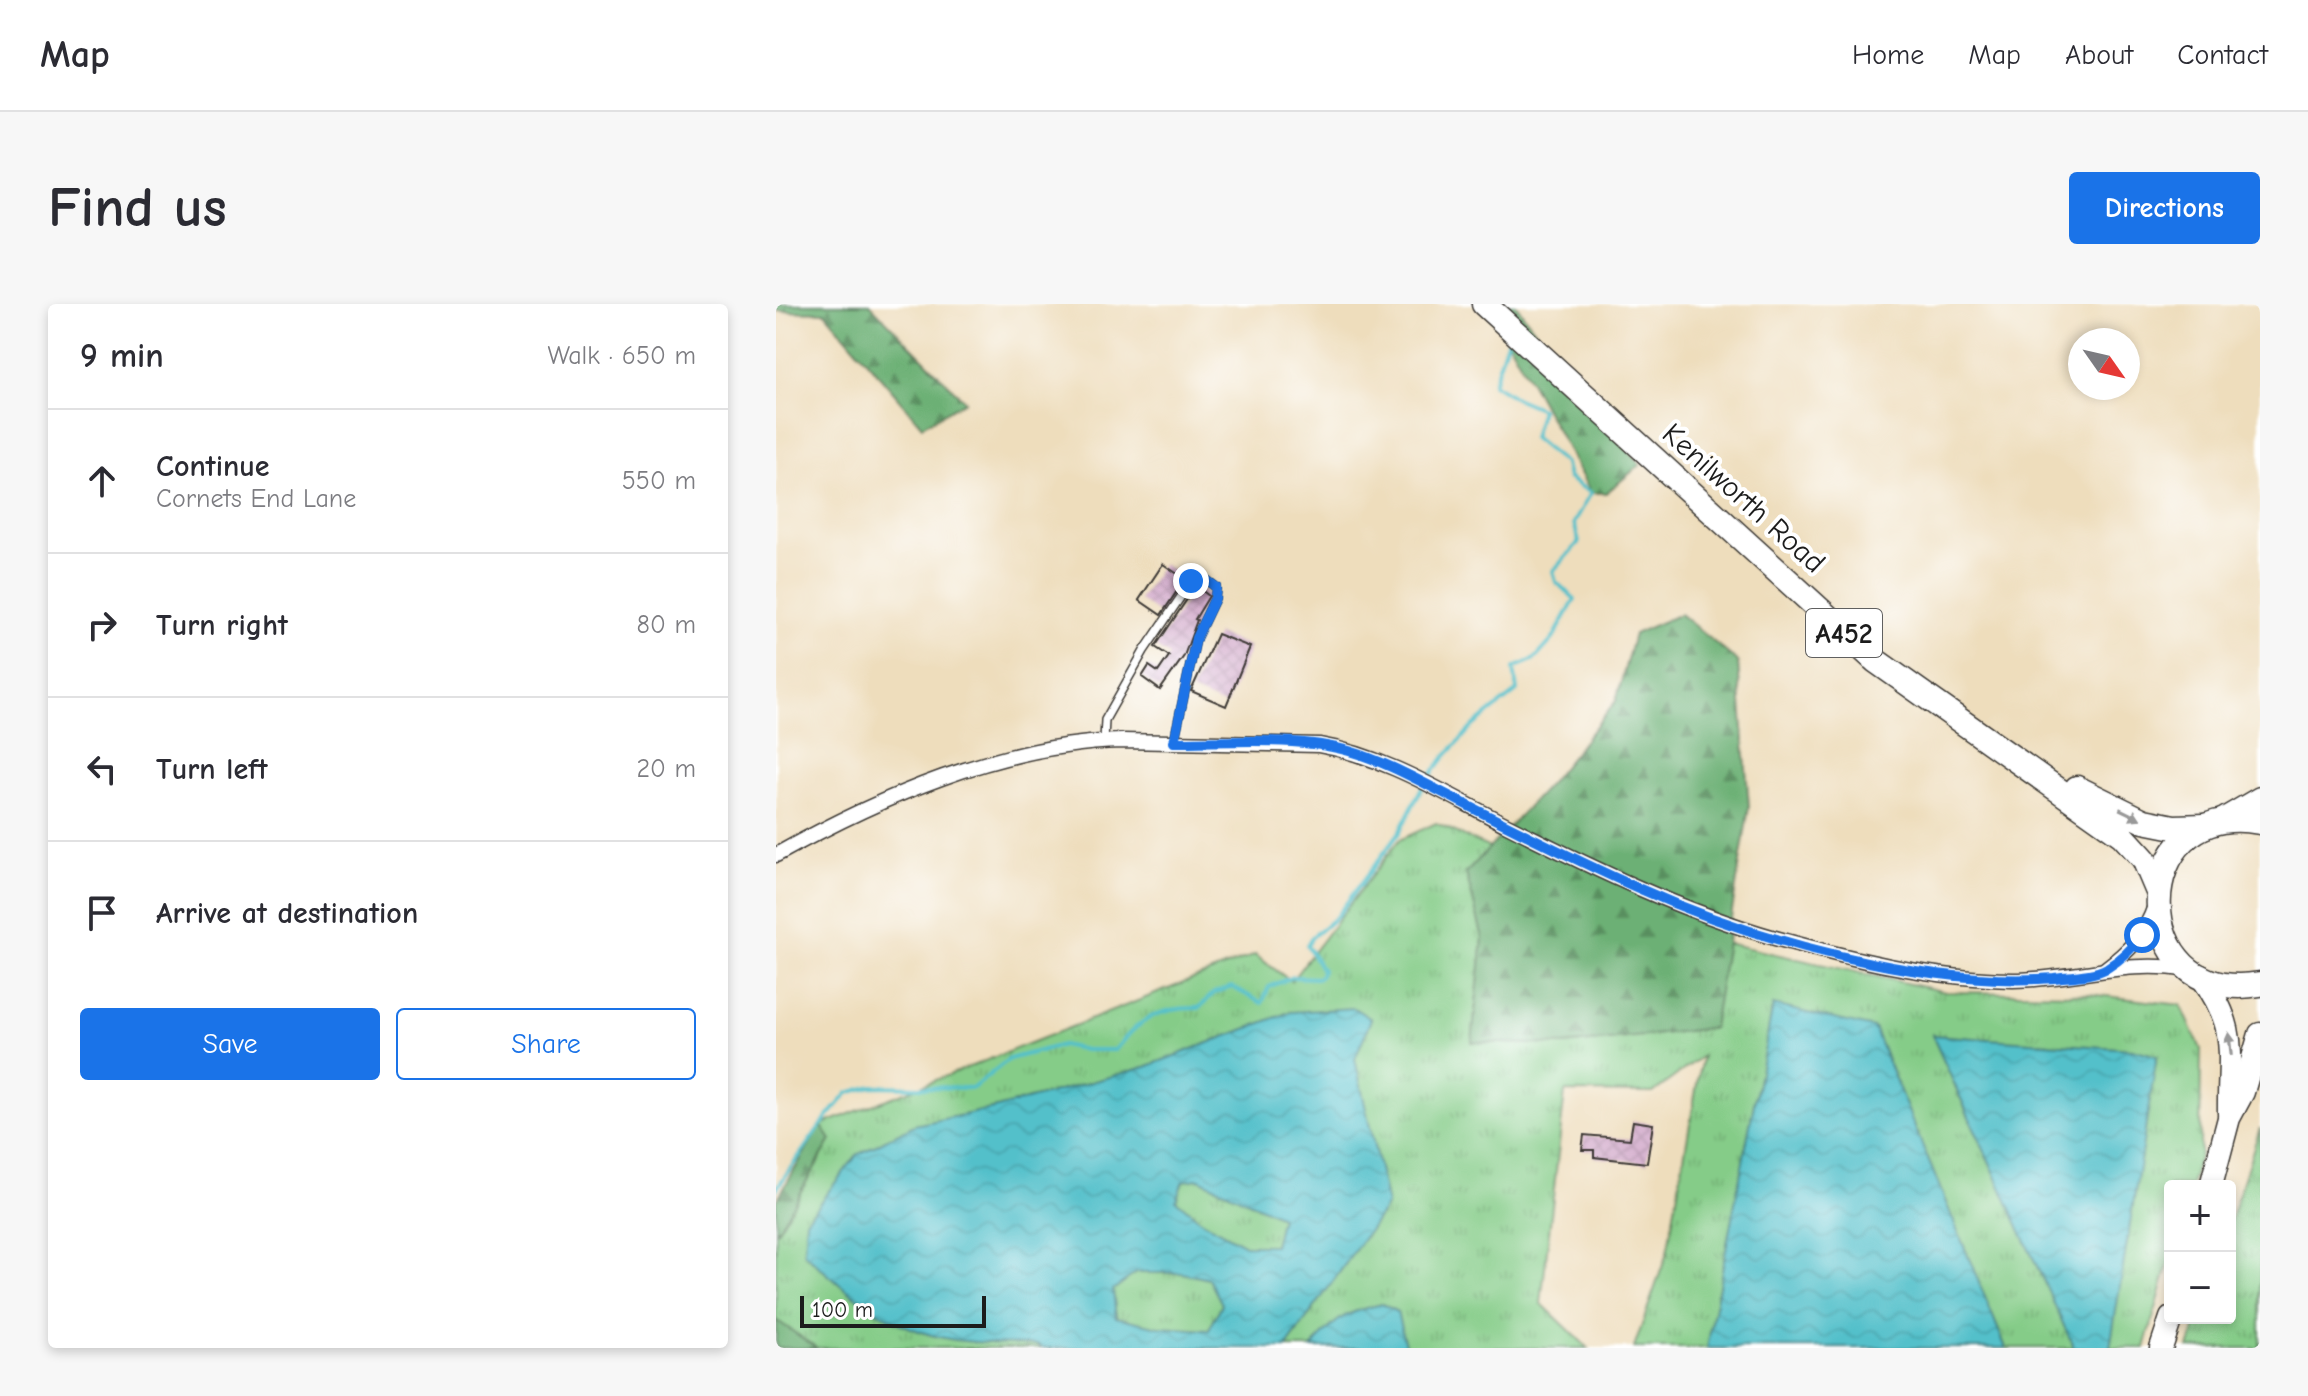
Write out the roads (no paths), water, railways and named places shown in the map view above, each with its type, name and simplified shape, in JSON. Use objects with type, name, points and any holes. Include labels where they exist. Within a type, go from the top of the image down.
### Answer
[{"type":"highway","name":"Kenilworth Road","points":[[1484,304],[1876,661],[2122,835],[2144,859],[2158,896],[2162,932],[2174,953],[2196,973]]},
{"type":"highway","name":"Kenilworth Road","points":[[2010,756],[2144,821],[2174,827],[2245,820],[2260,822]]},
{"type":"highway","points":[[2158,896],[2162,873],[2174,852],[2184,841],[2213,824]]},
{"type":"highway","points":[[2196,973],[2228,985],[2260,984]]},
{"type":"main road","points":[[2213,824],[2260,798]]},
{"type":"main road","points":[[2196,973],[2221,1009],[2231,1051],[2229,1118],[2213,1180]]},
{"type":"main road","points":[[2229,1118],[2243,1092],[2260,1034]]},
{"type":"main road","points":[[2161,1348],[2169,1324]]},
{"type":"street","points":[[776,855],[855,813],[921,785],[1036,750],[1104,741],[1296,743],[1350,751],[1413,778],[1639,889],[1735,926],[1822,950],[1872,962],[1980,978],[2048,978],[2156,966],[2196,973]]},
{"type":"street","points":[[2105,970],[2134,945],[2151,919],[2158,896]]},
{"type":"lane","points":[[1104,741],[1105,720],[1144,651],[1197,573],[1216,587],[1215,598],[1196,638],[1174,742]]},
{"type":"water","points":[[1773,1005],[1874,1028],[2006,1348],[1707,1348]]},
{"type":"water","points":[[1354,1008],[1371,1019],[1355,1059],[1387,1205],[1286,1348],[1042,1348],[1038,1345],[939,1337],[883,1315],[804,1253],[806,1220],[857,1155],[914,1125],[997,1108],[1145,1067],[1290,1012]],"holes":[[[1199,1179],[1281,1217],[1274,1245],[1245,1245],[1203,1222],[1176,1200],[1183,1181]],[[1136,1273],[1182,1273],[1209,1279],[1222,1304],[1209,1330],[1159,1327],[1116,1317],[1113,1290]]]},
{"type":"water","points":[[1932,1035],[2133,1049],[2157,1056],[2110,1348],[2074,1348]]},
{"type":"water","points":[[1382,1304],[1397,1312],[1406,1348],[1312,1348],[1342,1318]]},
{"type":"waterway","points":[[776,1189],[848,1093],[872,1086],[973,1088],[1009,1059],[1062,1045],[1085,1050],[1115,1050],[1133,1030],[1151,1017],[1172,1010],[1199,1008],[1214,993],[1232,987],[1262,1003],[1269,987],[1292,977],[1317,978],[1321,975],[1322,970],[1307,945],[1311,938],[1336,917],[1399,833],[1423,785],[1444,758],[1473,726],[1517,691],[1514,668],[1535,659],[1553,639],[1575,599],[1556,582],[1553,571],[1579,542],[1574,523],[1591,493],[1568,478],[1565,464],[1533,438],[1541,409],[1493,384],[1508,338]]}]
